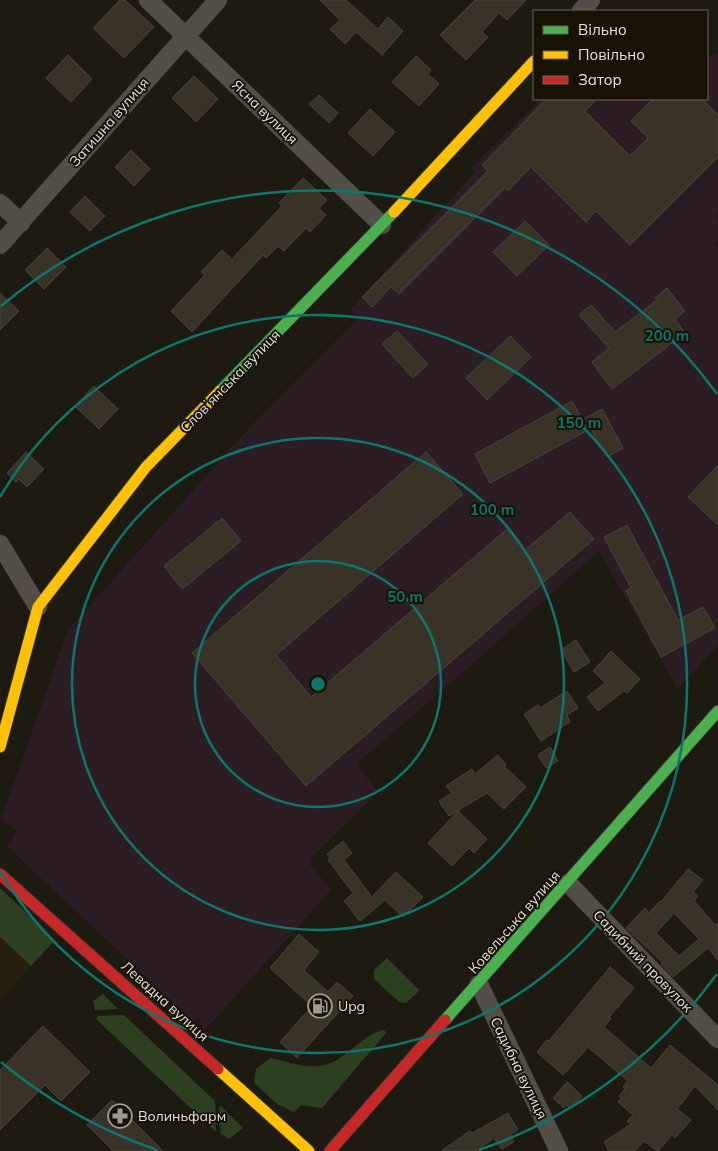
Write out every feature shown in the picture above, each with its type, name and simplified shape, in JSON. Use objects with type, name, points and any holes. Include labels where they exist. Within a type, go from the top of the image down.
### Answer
[{"type":"street","name":"Ясна вулиця","points":[[148,0],[382,225]]},
{"type":"street","name":"Затишна вулиця","points":[[0,245],[218,0]]},
{"type":"street","points":[[582,10],[591,0]]},
{"type":"street","name":"Словʼянська вулиця","points":[[0,747],[38,607],[146,467],[382,225],[533,62]]},
{"type":"street","points":[[0,203],[21,223]]},
{"type":"street","points":[[0,544],[38,607]]},
{"type":"street","name":"Ковельська вулиця","points":[[330,1151],[410,1058],[479,984],[718,711]]},
{"type":"street","name":"Левадна вулиця","points":[[0,874],[310,1151]]},
{"type":"street","name":"Садибний провулок","points":[[568,883],[718,1039]]},
{"type":"street","name":"Садибна вулиця","points":[[479,984],[559,1151]]},
{"type":"shaded area","points":[[718,53],[718,212],[715,216],[718,219],[718,241],[714,244],[718,249],[718,645],[678,689],[599,551],[361,760],[358,765],[376,790],[372,798],[310,859],[310,865],[331,890],[205,1030],[200,1024],[199,1017],[192,1024],[184,1016],[185,1014],[7,846],[17,830],[1,820],[68,630],[251,426],[359,318],[351,309],[475,172],[472,167],[540,100],[708,100],[708,58]]},
{"type":"shaded area","points":[[0,937],[31,966],[0,1000]]},
{"type":"green space","points":[[0,888],[55,940],[31,966],[0,937]]},
{"type":"green space","points":[[387,958],[419,991],[406,1003],[399,1002],[374,979],[374,970]]},
{"type":"green space","points":[[103,994],[118,1009],[95,1010],[93,1001]]},
{"type":"green space","points":[[124,1015],[215,1101],[216,1132],[96,1019],[98,1016]]},
{"type":"green space","points":[[383,1030],[387,1032],[322,1108],[301,1105],[294,1112],[277,1104],[254,1083],[256,1069],[270,1058],[308,1066],[329,1064],[345,1055],[374,1033]]},
{"type":"green space","points":[[221,1106],[243,1128],[229,1139],[221,1134],[219,1108]]},
{"type":"building","points":[[120,0],[125,0],[154,27],[124,58],[93,28]]},
{"type":"building","points":[[320,0],[346,0],[378,29],[388,17],[403,31],[382,55],[356,32],[345,44],[330,29],[340,20]]},
{"type":"building","points":[[475,0],[526,0],[507,20],[499,13],[482,32],[488,37],[466,60],[440,35]]},
{"type":"building","points":[[68,55],[92,79],[71,102],[46,78]]},
{"type":"building","points":[[416,56],[431,70],[428,74],[439,84],[419,106],[392,82]]},
{"type":"building","points":[[194,76],[218,99],[196,122],[172,98]]},
{"type":"building","points":[[319,95],[338,113],[329,123],[309,104]]},
{"type":"building","points":[[545,100],[596,100],[585,111],[630,156],[648,138],[631,121],[652,100],[703,100],[718,115],[718,157],[630,245],[596,211],[586,222],[531,167],[508,191],[505,188],[399,294],[391,287],[372,307],[362,297],[488,171],[482,165]]},
{"type":"building","points":[[370,109],[395,132],[373,156],[348,133]]},
{"type":"building","points":[[131,150],[150,169],[134,186],[115,167]]},
{"type":"building","points":[[303,178],[327,200],[319,208],[326,215],[310,232],[306,228],[284,251],[278,246],[266,258],[263,255],[192,332],[171,311],[205,275],[201,272],[222,250],[232,259],[282,206],[279,203]]},
{"type":"building","points":[[85,196],[105,216],[90,231],[70,212]]},
{"type":"building","points":[[525,221],[549,245],[517,276],[493,252]]},
{"type":"building","points":[[47,248],[66,267],[44,289],[25,270]]},
{"type":"building","points":[[667,288],[685,311],[675,319],[685,333],[612,389],[592,362],[609,348],[579,315],[591,305],[615,332],[657,300],[655,298]]},
{"type":"building","points":[[0,293],[19,311],[0,330]]},
{"type":"building","points":[[397,331],[428,364],[413,378],[382,344]]},
{"type":"building","points":[[510,336],[531,357],[487,400],[466,378]]},
{"type":"building","points":[[94,386],[118,409],[99,429],[75,406]]},
{"type":"building","points":[[572,401],[588,430],[490,483],[475,454]]},
{"type":"building","points":[[602,409],[623,448],[607,457],[585,418]]},
{"type":"building","points":[[26,452],[44,469],[27,487],[19,479],[16,482],[7,473]]},
{"type":"building","points":[[426,452],[463,494],[276,655],[311,697],[507,529],[525,550],[570,512],[594,539],[306,786],[192,653]]},
{"type":"building","points":[[718,465],[718,525],[688,497]]},
{"type":"building","points":[[222,518],[241,541],[182,589],[164,566]]},
{"type":"building","points":[[627,525],[678,620],[703,607],[715,628],[661,657],[626,591],[631,588],[604,537]]},
{"type":"building","points":[[576,640],[590,662],[574,672],[561,650]]},
{"type":"building","points":[[611,651],[640,679],[627,693],[624,691],[598,711],[587,697],[605,683],[593,671]]},
{"type":"building","points":[[567,691],[578,708],[567,715],[570,722],[541,741],[524,714],[538,705],[540,708]]},
{"type":"building","points":[[550,747],[558,761],[546,768],[538,755]]},
{"type":"building","points":[[498,755],[506,765],[504,766],[526,787],[504,809],[487,793],[449,816],[439,801],[452,793],[446,786],[472,769],[475,774]]},
{"type":"building","points":[[458,811],[487,839],[474,853],[469,848],[452,866],[428,843]]},
{"type":"building","points":[[343,841],[352,853],[344,860],[372,897],[396,872],[423,897],[403,917],[385,900],[360,921],[344,901],[353,893],[328,860],[330,858],[327,854]]},
{"type":"building","points":[[688,869],[703,880],[693,892],[698,896],[694,901],[715,925],[718,923],[718,960],[708,948],[673,977],[661,964],[663,963],[626,928],[645,908],[649,913],[661,902]],"holes":[[[674,913],[699,939],[679,956],[656,933]]]},
{"type":"building","points":[[299,934],[319,952],[304,970],[328,992],[337,982],[353,996],[297,1058],[280,1042],[312,1006],[270,968]]},
{"type":"building","points":[[610,967],[634,988],[609,1017],[611,1019],[604,1027],[651,1068],[670,1045],[718,1085],[718,1110],[695,1086],[677,1109],[691,1120],[675,1138],[672,1135],[658,1151],[644,1141],[635,1151],[609,1151],[604,1142],[631,1124],[627,1121],[633,1115],[618,1102],[622,1098],[619,1096],[625,1089],[623,1087],[628,1081],[588,1047],[563,1075],[537,1052],[547,1040],[549,1041]]},
{"type":"building","points":[[43,1026],[90,1072],[61,1101],[45,1085],[0,1130],[0,1070]]},
{"type":"building","points":[[567,1082],[582,1096],[570,1109],[566,1105],[564,1108],[553,1098]]},
{"type":"building","points":[[112,1100],[163,1151],[113,1151],[87,1125]]},
{"type":"building","points":[[508,1113],[518,1130],[510,1135],[514,1142],[502,1149],[494,1138],[476,1151],[441,1151],[470,1131],[472,1133]]},
{"type":"traffic: fast","points":[[220,391],[394,212]]},
{"type":"traffic: fast","points":[[445,1020],[718,711]]},
{"type":"traffic: slow","points":[[394,212],[533,62]]},
{"type":"traffic: slow","points":[[0,747],[38,607],[146,467],[220,391]]},
{"type":"traffic: slow","points":[[218,1069],[309,1151]]},
{"type":"traffic: jam","points":[[0,874],[218,1069]]},
{"type":"traffic: jam","points":[[330,1151],[445,1020]]},
{"type":"place","name":"Upg","points":[[320,1006]]},
{"type":"place","name":"Волиньфарм","points":[[120,1116]]}]
